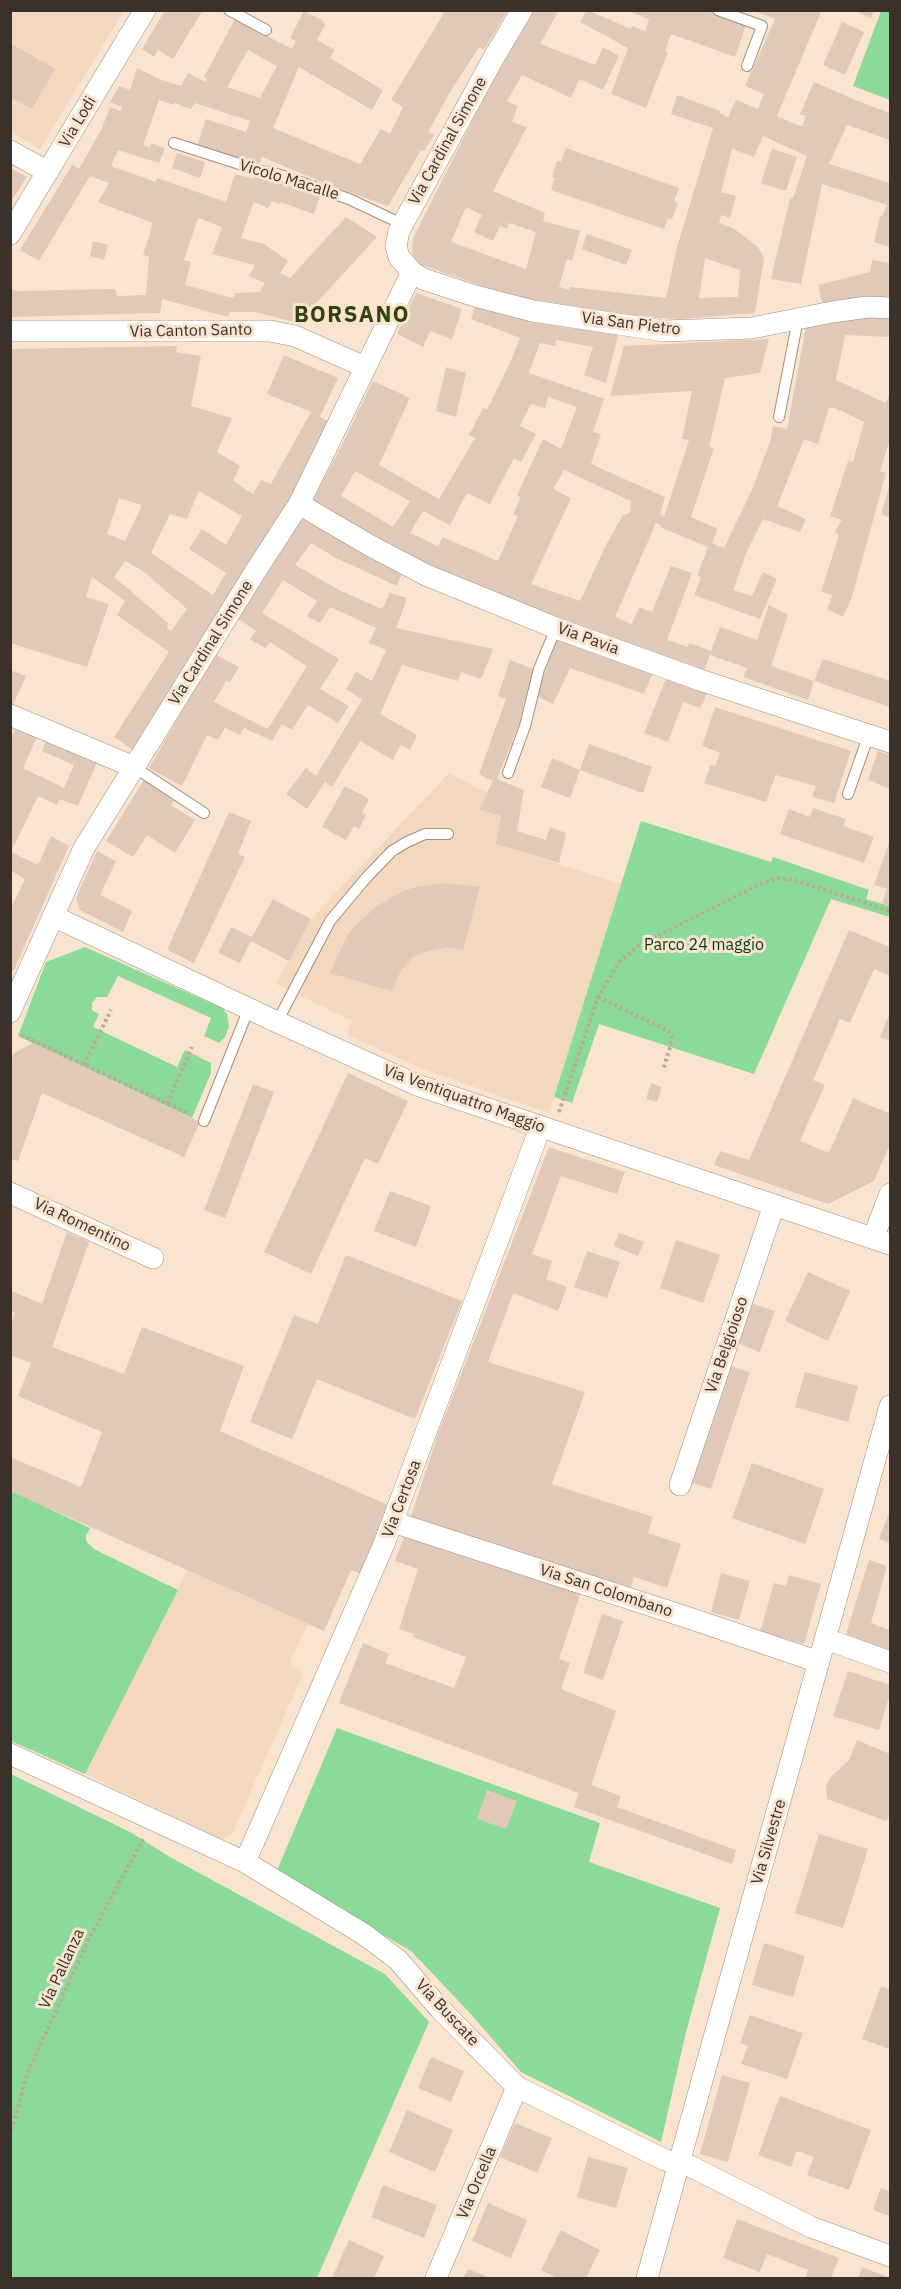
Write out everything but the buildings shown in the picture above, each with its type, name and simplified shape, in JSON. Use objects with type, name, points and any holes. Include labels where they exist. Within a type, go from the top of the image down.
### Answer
[{"type":"street","name":"Via Lodi","points":[[10,234],[145,10]]},
{"type":"street","name":"Via Cardinal Simone","points":[[10,1012],[84,848],[299,504],[412,272],[401,261],[397,250],[398,235],[402,224],[522,10]]},
{"type":"street","points":[[10,151],[48,172]]},
{"type":"street","name":"Via San Pietro","points":[[412,272],[423,279],[475,296],[533,311],[664,331],[752,328],[856,309],[891,308]]},
{"type":"street","name":"Via Canton Santo","points":[[10,331],[277,331],[295,336],[365,367]]},
{"type":"street","name":"Via Pavia","points":[[299,504],[426,575],[556,628],[700,680],[891,742]]},
{"type":"street","points":[[10,715],[134,767]]},
{"type":"street","name":"Via Ventiquattro Maggio","points":[[53,916],[277,1022],[417,1085],[549,1123],[774,1205],[882,1241]]},
{"type":"street","name":"Via Certosa","points":[[245,1862],[393,1522],[549,1123]]},
{"type":"street","name":"Via Romentino","points":[[10,1193],[153,1258]]},
{"type":"street","points":[[882,1241],[891,1194]]},
{"type":"street","name":"Via Belgioioso","points":[[680,1485],[774,1205]]},
{"type":"street","name":"Via Silvestre","points":[[647,2278],[891,1406]]},
{"type":"street","name":"Via San Colombano","points":[[393,1522],[819,1662]]},
{"type":"street","points":[[826,1639],[891,1662]]},
{"type":"street","name":"Via Buscate","points":[[10,1754],[245,1862],[366,1935],[393,1956],[440,2009],[517,2087],[665,2160],[690,2166],[811,2226],[891,2256]]},
{"type":"street","name":"Via Orcella","points":[[436,2278],[517,2087]]},
{"type":"lane","points":[[229,10],[266,30]]},
{"type":"lane","points":[[718,10],[762,26],[747,66]]},
{"type":"lane","name":"Vicolo Macalle","points":[[174,143],[277,174],[349,199],[402,224]]},
{"type":"lane","points":[[779,417],[798,319]]},
{"type":"lane","points":[[508,773],[525,726],[539,669],[556,628]]},
{"type":"lane","points":[[848,794],[869,734]]},
{"type":"lane","points":[[134,767],[204,813]]},
{"type":"lane","points":[[277,1022],[330,921],[366,878],[392,851],[407,842],[425,834],[448,834]]},
{"type":"lane","points":[[204,1121],[249,1008]]},
{"type":"path","points":[[549,1123],[598,997],[613,969],[626,954],[644,942],[767,881],[783,878],[891,911]]},
{"type":"path","points":[[598,997],[669,1031],[672,1037],[671,1044],[663,1070]]},
{"type":"path","points":[[84,1065],[111,1010]]},
{"type":"path","points":[[21,1035],[204,1121]]},
{"type":"path","points":[[167,1104],[192,1047]]},
{"type":"path","name":"Via Pallanza","points":[[10,2136],[27,2074],[88,1941],[153,1820]]},
{"type":"shaded area","points":[[11,11],[124,11],[40,149],[11,132]]},
{"type":"shaded area","points":[[449,773],[487,793],[479,810],[501,816],[496,844],[621,884],[549,1113],[428,1071],[347,1035],[352,1021],[276,984],[311,919]]},
{"type":"shaded area","points":[[187,1570],[308,1624],[290,1662],[303,1674],[232,1834],[220,1839],[85,1774]]},
{"type":"green space","points":[[881,11],[890,11],[890,100],[853,86]]},
{"type":"green space","name":"Parco 24 maggio","points":[[641,821],[771,862],[773,857],[869,890],[866,899],[890,906],[890,917],[831,899],[754,1074],[599,1024],[572,1103],[554,1097]]},
{"type":"green space","points":[[85,947],[222,1008],[227,1014],[229,1027],[225,1037],[219,1043],[204,1036],[211,1018],[118,976],[107,997],[97,997],[92,1003],[92,1010],[99,1014],[93,1027],[177,1067],[185,1050],[211,1063],[211,1073],[192,1118],[18,1036],[46,962]]},
{"type":"green space","points":[[11,1491],[90,1528],[86,1541],[94,1549],[178,1590],[85,1774],[11,1741]]},
{"type":"green space","points":[[337,1728],[600,1823],[589,1862],[720,1908],[686,2032],[661,2142],[521,2072],[469,2012],[411,1951],[276,1873]]},
{"type":"green space","points":[[11,1774],[130,1832],[168,1856],[385,1974],[429,2022],[317,2278],[11,2278]]},
{"type":"district","name":"BORSANO","points":[[352,316]]}]
